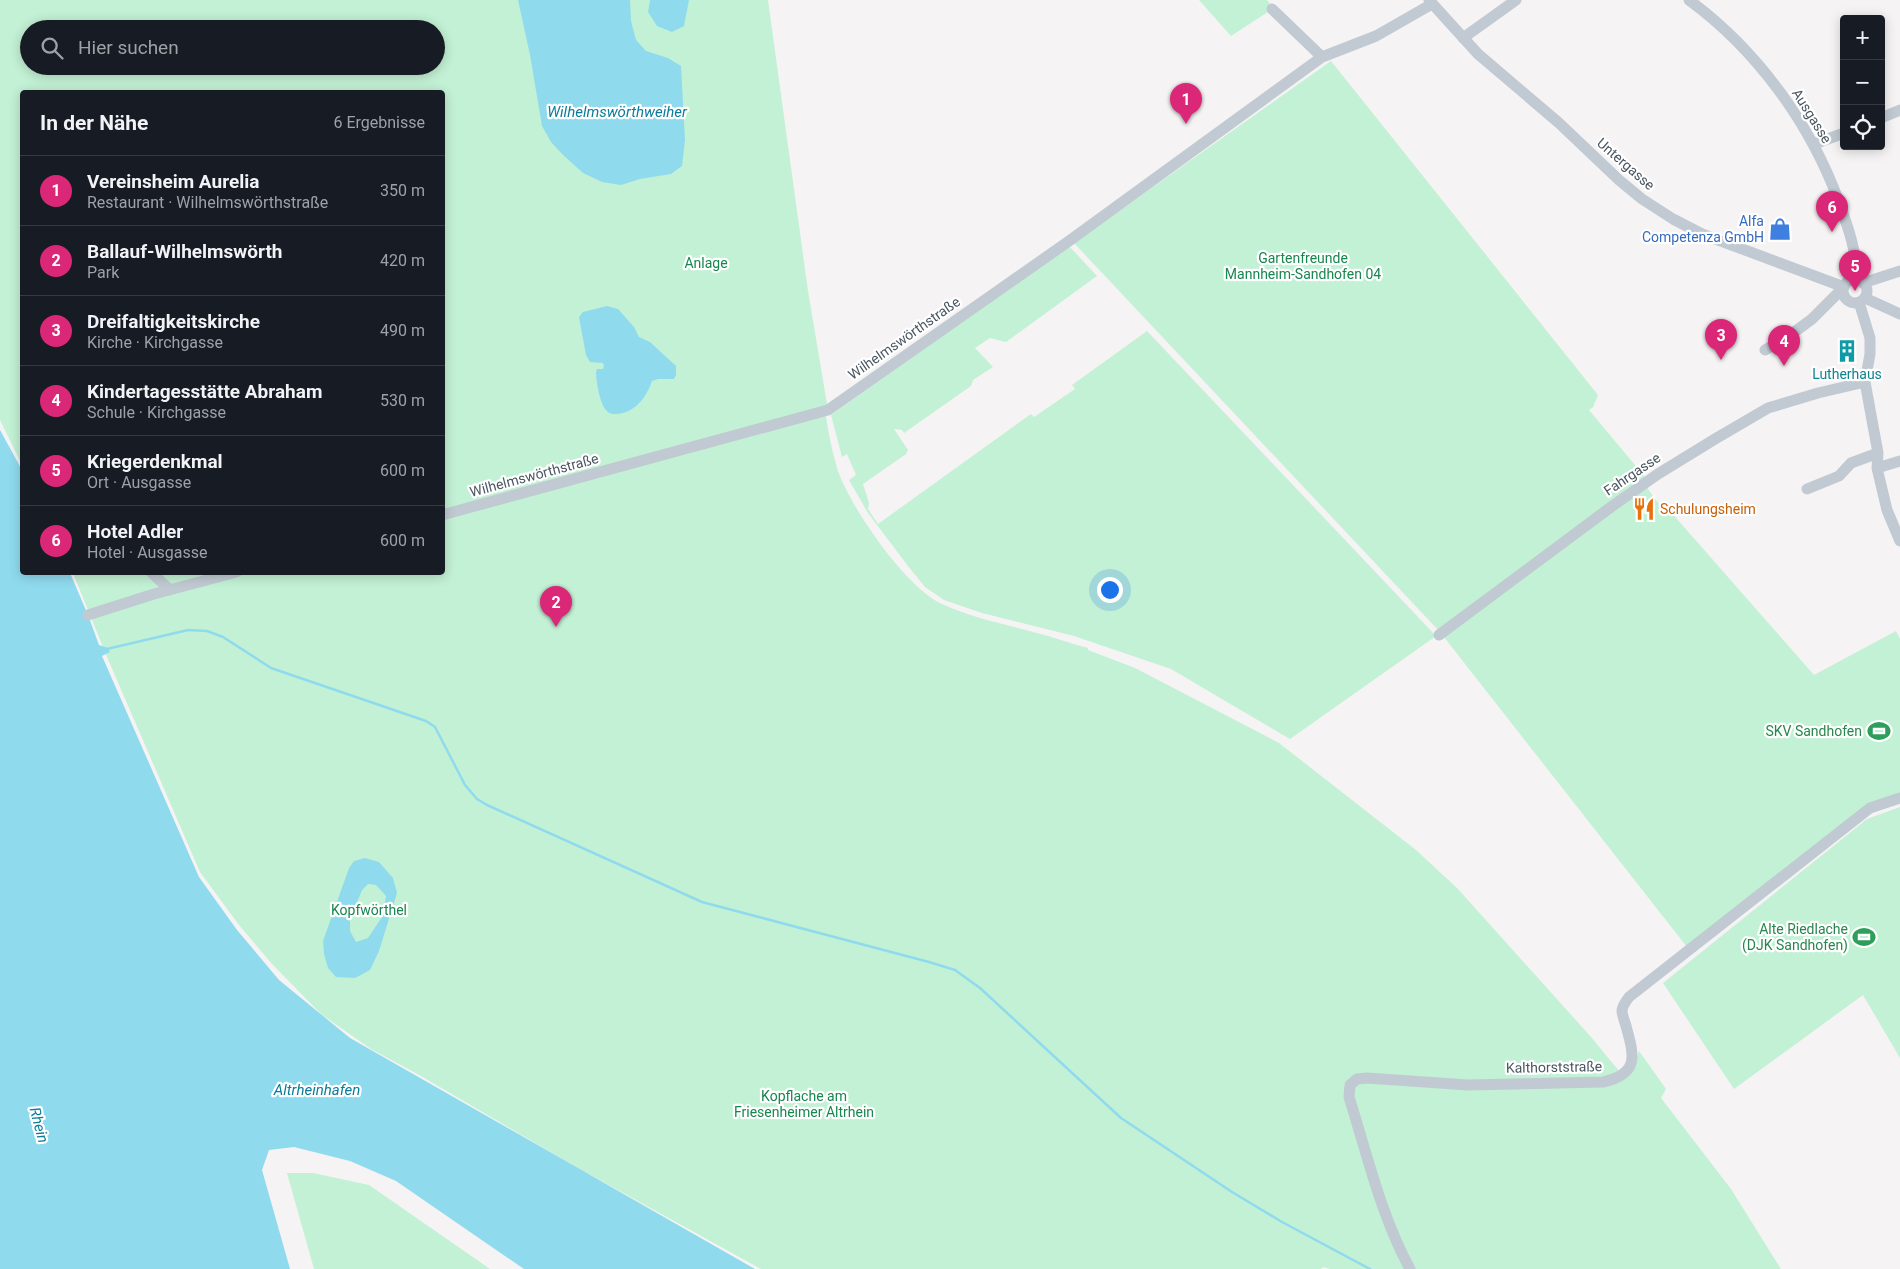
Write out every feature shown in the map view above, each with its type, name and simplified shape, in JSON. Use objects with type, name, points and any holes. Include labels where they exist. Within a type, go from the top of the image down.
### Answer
[{"type":"street","points":[[1463,38],[1516,0]]},
{"type":"street","name":"Ausgasse","points":[[1689,0],[1749,54],[1778,90],[1814,144],[1831,180],[1851,234],[1860,281]]},
{"type":"street","name":"Untergasse","points":[[1431,2],[1478,54],[1559,123],[1619,180],[1642,199],[1673,219],[1702,234],[1844,287]]},
{"type":"street","name":"Wilhelmswörthstraße","points":[[445,514],[828,410],[1070,242],[1322,57],[1376,36],[1431,2]]},
{"type":"street","points":[[1272,9],[1322,57]]},
{"type":"street","points":[[1885,116],[1900,110]]},
{"type":"street","points":[[1814,144],[1840,134]]},
{"type":"street","points":[[1765,350],[1793,333],[1812,318],[1849,281],[1860,281],[1900,271]]},
{"type":"street","points":[[1860,281],[1866,288],[1862,300],[1870,338],[1870,354],[1865,382],[1878,453],[1877,468],[1887,510],[1900,542]]},
{"type":"street","points":[[1844,287],[1844,294],[1847,300],[1853,303],[1862,300],[1900,314]]},
{"type":"street","name":"Fahrgasse","points":[[1439,634],[1611,507],[1658,474],[1715,439],[1768,408],[1818,393],[1865,382]]},
{"type":"street","points":[[1807,489],[1839,476],[1850,463],[1878,453]]},
{"type":"street","points":[[1877,468],[1900,461]]},
{"type":"street","points":[[154,575],[170,590]]},
{"type":"street","points":[[88,615],[226,575]]},
{"type":"street","name":"Kalthorststraße","points":[[1410,1269],[1392,1234],[1348,1097],[1350,1085],[1357,1079],[1367,1078],[1468,1085],[1603,1082],[1620,1077],[1633,1059],[1632,1046],[1622,1011],[1629,997],[1870,808],[1900,798]]},
{"type":"green space","points":[[0,0],[768,0],[808,291],[828,410],[825,411],[832,449],[845,487],[881,545],[912,582],[942,604],[977,617],[1088,648],[1088,650],[1135,668],[1279,743],[1416,850],[1457,888],[1591,1037],[1624,1077],[1635,1064],[1639,1051],[1666,1089],[1661,1098],[1731,1189],[1781,1269],[1330,1269],[1323,1267],[1321,1269],[761,1269],[578,1168],[421,1076],[371,1049],[321,1014],[272,964],[239,925],[200,872],[107,657],[74,575],[445,575],[445,90],[20,90],[20,461],[0,420]]},
{"type":"green space","points":[[1199,0],[1267,0],[1274,8],[1231,36]]},
{"type":"green space","name":"Gartenfreunde Mannheim-Sandhofen 04","points":[[1331,61],[1598,395],[1593,407],[1589,410],[1645,477],[1648,489],[1659,504],[1662,502],[1814,675],[1896,631],[1900,639],[1900,796],[1870,804],[1687,947],[1440,632],[1074,243]]},
{"type":"green space","points":[[1069,246],[1097,276],[1006,342],[990,338],[975,348],[993,367],[973,380],[971,386],[904,433],[902,430],[894,429],[908,450],[906,454],[863,484],[869,503],[868,509],[878,524],[1031,414],[1034,417],[1075,389],[1072,385],[1147,331],[1436,636],[1290,739],[1171,669],[1074,636],[982,613],[944,600],[925,587],[908,566],[868,513],[849,480],[856,475],[847,454],[842,457],[831,415]]},
{"type":"green space","points":[[1900,807],[1900,1058],[1863,995],[1734,1089],[1663,983],[1867,819]]},
{"type":"green space","points":[[287,1173],[313,1173],[369,1185],[490,1269],[314,1269]]},
{"type":"water","name":"Wilhelmswörthweiher","points":[[518,0],[630,0],[631,21],[636,40],[646,51],[668,58],[681,66],[685,140],[682,166],[671,174],[640,179],[621,185],[602,182],[583,173],[563,155],[551,142],[542,126]]},
{"type":"water","points":[[650,0],[689,0],[684,26],[672,32],[657,26],[648,12]]},
{"type":"water","points":[[607,306],[618,309],[634,327],[639,337],[650,342],[676,366],[674,379],[652,381],[643,399],[634,408],[616,414],[608,412],[602,403],[596,372],[597,369],[603,369],[604,366],[603,363],[590,362],[586,355],[579,317],[583,312]]},
{"type":"water","points":[[0,430],[20,466],[20,575],[71,575],[99,645],[108,648],[110,652],[102,656],[199,877],[237,930],[279,980],[350,1038],[755,1269],[524,1269],[396,1181],[350,1161],[294,1147],[269,1150],[262,1170],[290,1269],[0,1269]]},
{"type":"water","points":[[365,858],[379,862],[393,878],[397,893],[379,951],[370,970],[355,978],[336,977],[328,968],[323,941],[349,868],[354,861]],"holes":[[[368,884],[376,885],[386,896],[382,917],[368,938],[356,942],[350,931],[350,919],[362,890]]]},
{"type":"waterway","points":[[107,649],[188,630],[207,631],[223,637],[271,668],[426,721],[435,727],[465,785],[477,799],[487,805],[702,902],[955,970],[980,988],[1121,1118],[1232,1192],[1282,1222],[1370,1269]]},
{"type":"place","name":"Vereinsheim Aurelia","points":[[1186,124]]},
{"type":"place","name":"Alfa Competenza GmbH","points":[[1780,229]]},
{"type":"place","name":"Hotel Adler","points":[[1832,232]]},
{"type":"place","name":"Kriegerdenkmal","points":[[1855,291]]},
{"type":"place","name":"Lutherhaus","points":[[1847,351]]},
{"type":"place","name":"Dreifaltigkeitskirche","points":[[1721,360]]},
{"type":"place","name":"Kindertagesstätte Abraham","points":[[1784,366]]},
{"type":"place","name":"Schulungsheim","points":[[1644,509]]},
{"type":"place","name":"Ballauf-Wilhelmswörth","points":[[556,627]]},
{"type":"place","name":"SKV Sandhofen","points":[[1879,731]]},
{"type":"place","name":"Alte Riedlache (DJK Sandhofen)","points":[[1864,937]]},
{"type":"park label","name":"Anlage","points":[[706,263]]},
{"type":"park label","name":"Kopfwörthel","points":[[369,910]]},
{"type":"park label","name":"Kopflache am Friesenheimer Altrhein","points":[[804,1104]]},
{"type":"water label","name":"Altrheinhafen","points":[[317,1090]]},
{"type":"water label","name":"Rhein","points":[[39,1125]]}]
